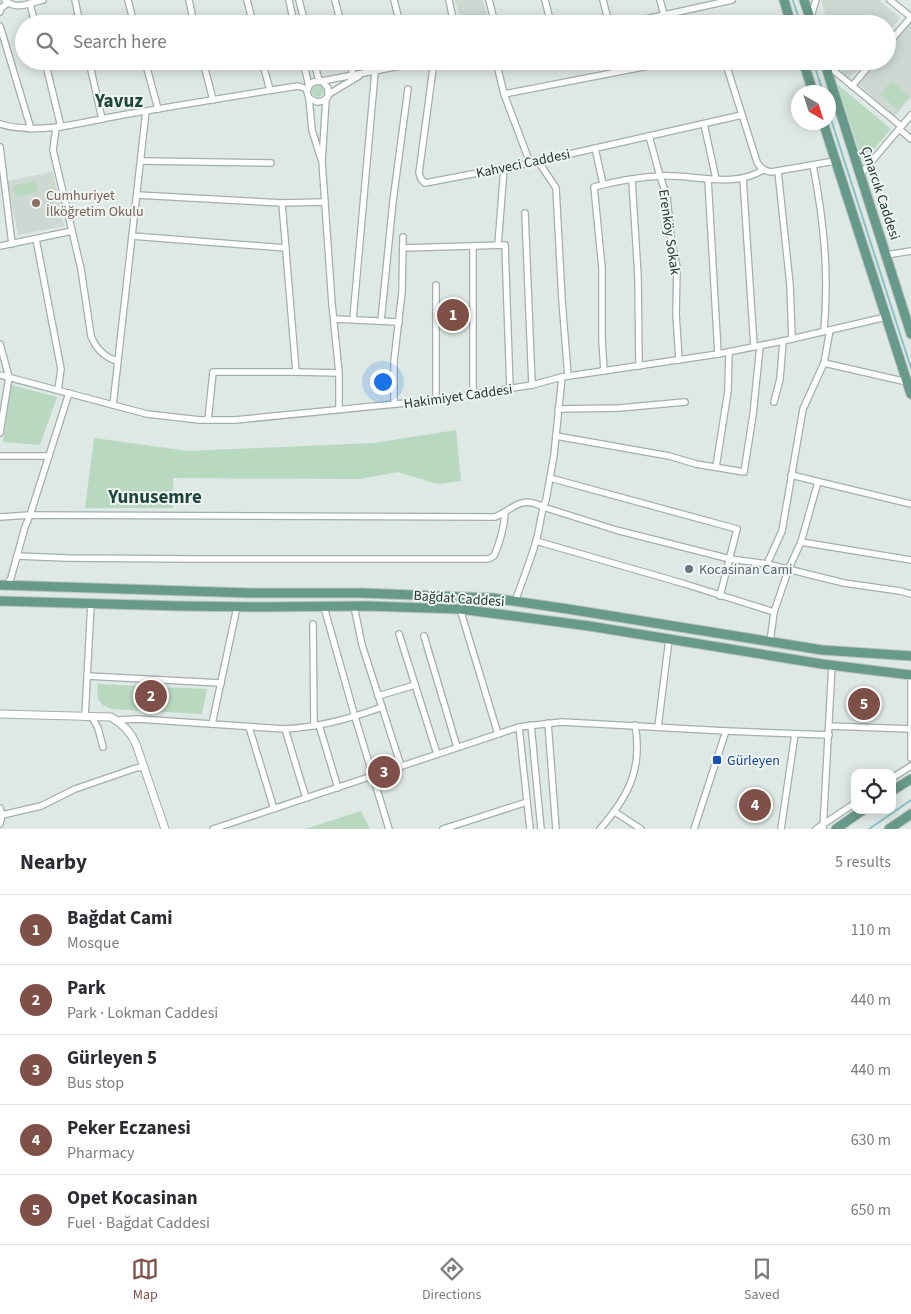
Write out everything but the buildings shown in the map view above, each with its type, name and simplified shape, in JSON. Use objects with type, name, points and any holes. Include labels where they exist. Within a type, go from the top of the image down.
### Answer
[{"type":"main road","points":[[784,0],[788,15]]},
{"type":"main road","points":[[804,0],[809,15]]},
{"type":"main road","points":[[806,70],[811,85]]},
{"type":"main road","name":"Çınarcık Caddesi","points":[[826,70],[911,334]]},
{"type":"main road","points":[[826,130],[911,394]]},
{"type":"main road","name":"Bağdat Caddesi","points":[[3,586],[250,593],[362,593],[492,598],[822,650],[911,656]]},
{"type":"main road","name":"Bağdat Caddesi","points":[[0,601],[237,607],[354,606],[460,609],[589,626],[832,666],[911,675]]},
{"type":"main road","points":[[896,788],[911,779]]},
{"type":"main road","points":[[836,829],[857,814]]},
{"type":"main road","points":[[889,829],[911,814]]},
{"type":"street","points":[[0,12],[7,2],[17,6],[43,0]]},
{"type":"street","points":[[75,0],[78,15]]},
{"type":"street","points":[[128,0],[132,15]]},
{"type":"street","points":[[188,0],[192,15]]},
{"type":"street","points":[[247,0],[251,15]]},
{"type":"street","points":[[289,0],[292,15]]},
{"type":"street","points":[[299,0],[303,15]]},
{"type":"street","points":[[335,0],[339,15]]},
{"type":"street","points":[[394,0],[398,15]]},
{"type":"street","points":[[448,0],[452,15]]},
{"type":"street","points":[[489,0],[493,15]]},
{"type":"street","points":[[545,0],[549,15]]},
{"type":"street","points":[[603,0],[607,15]]},
{"type":"street","points":[[660,0],[664,15],[732,0]]},
{"type":"street","points":[[812,15],[816,0]]},
{"type":"street","points":[[890,0],[911,17],[896,34]]},
{"type":"street","points":[[30,3],[33,15]]},
{"type":"street","points":[[0,26],[31,129]]},
{"type":"street","points":[[47,70],[58,128],[53,150],[81,269],[93,340],[97,348],[104,355],[117,362]]},
{"type":"street","points":[[91,70],[102,119]]},
{"type":"street","points":[[147,70],[158,109]]},
{"type":"street","points":[[205,70],[213,100]]},
{"type":"street","points":[[264,70],[270,90]]},
{"type":"street","points":[[305,70],[312,130],[322,161]]},
{"type":"street","points":[[317,70],[321,81],[327,85],[322,161],[339,409]]},
{"type":"street","points":[[352,70],[353,76]]},
{"type":"street","points":[[308,87],[313,82],[383,70]]},
{"type":"street","name":"Kahveci Caddesi","points":[[433,70],[419,173],[425,183],[530,163],[742,116]]},
{"type":"street","points":[[498,70],[504,94],[530,163]]},
{"type":"street","points":[[504,94],[628,70]]},
{"type":"street","points":[[728,70],[757,162],[763,170]]},
{"type":"street","points":[[833,70],[911,139]]},
{"type":"street","points":[[852,86],[865,70]]},
{"type":"street","points":[[352,320],[375,72]]},
{"type":"street","points":[[309,98],[317,102],[363,74]]},
{"type":"street","points":[[0,124],[15,128],[58,128],[270,90],[298,86],[308,87]]},
{"type":"street","points":[[381,321],[393,201],[408,89]]},
{"type":"street","points":[[112,405],[146,111]]},
{"type":"street","points":[[860,174],[911,115]]},
{"type":"street","points":[[704,124],[716,179]]},
{"type":"street","name":"Erenköy Sokak","points":[[649,136],[669,203],[671,238],[677,267],[676,314],[679,360]]},
{"type":"street","points":[[0,147],[12,244]]},
{"type":"street","points":[[595,148],[603,184]]},
{"type":"street","points":[[604,371],[602,268],[594,187],[660,176],[708,179],[743,178],[763,170],[771,172],[835,160]]},
{"type":"street","points":[[140,161],[271,163]]},
{"type":"street","points":[[515,601],[536,541],[546,500],[556,436],[558,409],[565,377],[556,188],[538,161]]},
{"type":"street","points":[[767,564],[782,531],[803,409],[824,363],[827,331],[826,250],[813,165]]},
{"type":"street","points":[[498,245],[504,168]]},
{"type":"street","points":[[778,171],[790,284],[792,338]]},
{"type":"street","points":[[556,436],[669,456],[696,464],[744,472],[753,415],[757,347],[743,178]]},
{"type":"street","points":[[708,179],[718,354]]},
{"type":"street","points":[[632,180],[638,276],[639,366]]},
{"type":"street","points":[[136,195],[282,203],[325,202]]},
{"type":"street","points":[[282,203],[296,372]]},
{"type":"street","points":[[525,213],[532,386]]},
{"type":"street","points":[[0,246],[72,231]]},
{"type":"street","points":[[132,236],[286,248]]},
{"type":"street","points":[[394,404],[394,361],[402,292],[403,237]]},
{"type":"street","points":[[36,239],[61,369],[58,390]]},
{"type":"street","points":[[403,248],[504,245],[510,389]]},
{"type":"street","points":[[473,246],[473,395]]},
{"type":"street","points":[[886,255],[911,251]]},
{"type":"street","points":[[436,284],[436,400]]},
{"type":"street","name":"Hakimiyet Caddesi","points":[[0,375],[112,405],[164,416],[208,420],[252,418],[436,400],[532,386],[565,377],[757,347],[886,316]]},
{"type":"street","points":[[334,319],[399,322]]},
{"type":"street","points":[[774,402],[781,372],[783,341]]},
{"type":"street","points":[[0,344],[9,377],[3,397],[0,433]]},
{"type":"street","points":[[716,467],[728,391],[729,352]]},
{"type":"street","points":[[824,363],[907,382]]},
{"type":"street","points":[[208,420],[214,372],[338,373]]},
{"type":"street","points":[[3,586],[11,578],[25,527],[69,393]]},
{"type":"street","points":[[558,409],[619,408],[685,402]]},
{"type":"street","points":[[0,456],[49,456]]},
{"type":"street","points":[[792,475],[911,504]]},
{"type":"street","points":[[550,478],[737,529],[720,596]]},
{"type":"street","points":[[770,642],[774,612],[789,568],[801,542],[818,482]]},
{"type":"street","points":[[0,517],[30,515],[495,518],[518,504],[534,502],[543,507],[616,530],[730,559],[789,568],[844,583],[900,590],[911,594]]},
{"type":"street","points":[[17,556],[172,559],[488,559],[494,556],[502,537],[504,513]]},
{"type":"street","points":[[536,541],[774,612]]},
{"type":"street","points":[[801,542],[911,560]]},
{"type":"street","points":[[91,603],[87,676],[88,717],[98,728],[103,746]]},
{"type":"street","points":[[354,606],[362,645],[401,766]]},
{"type":"street","points":[[212,724],[237,607]]},
{"type":"street","points":[[324,607],[354,717],[389,829]]},
{"type":"street","points":[[460,609],[498,734]]},
{"type":"street","points":[[314,624],[317,726],[338,788]]},
{"type":"street","points":[[399,634],[437,754]]},
{"type":"street","points":[[424,636],[457,747]]},
{"type":"street","points":[[658,727],[669,639]]},
{"type":"street","points":[[824,826],[832,666]]},
{"type":"street","points":[[911,675],[911,758]]},
{"type":"street","points":[[87,676],[221,683]]},
{"type":"street","points":[[378,696],[415,685]]},
{"type":"street","points":[[117,720],[138,718],[285,729],[317,726],[354,717],[382,707]]},
{"type":"street","points":[[0,714],[111,717],[117,720],[134,738],[165,829]]},
{"type":"street","points":[[213,829],[457,747],[519,727],[531,725],[562,722],[829,735]]},
{"type":"street","points":[[548,723],[556,829]]},
{"type":"street","points":[[531,725],[541,829]]},
{"type":"street","points":[[600,829],[615,812],[628,790],[636,766],[637,742],[635,725]]},
{"type":"street","points":[[830,726],[911,729]]},
{"type":"street","points":[[249,727],[274,809]]},
{"type":"street","points":[[519,727],[530,829]]},
{"type":"street","points":[[285,729],[306,798]]},
{"type":"street","points":[[694,829],[726,731]]},
{"type":"street","points":[[781,829],[795,734]]},
{"type":"street","points":[[2,815],[41,806],[75,789],[144,766]]},
{"type":"street","points":[[896,775],[911,766]]},
{"type":"street","points":[[443,829],[527,802]]},
{"type":"street","points":[[816,829],[824,826],[851,806]]},
{"type":"street","points":[[0,808],[2,815],[0,824]]},
{"type":"street","points":[[615,812],[641,829]]},
{"type":"shaded area","points":[[455,0],[483,0],[487,15],[459,15]]},
{"type":"shaded area","points":[[821,0],[879,0],[900,18],[896,23],[896,15],[825,15]]},
{"type":"shaded area","points":[[907,23],[911,26],[911,97],[895,116],[856,82],[866,70],[896,70],[896,36]]},
{"type":"shaded area","points":[[842,70],[856,70],[848,79]]},
{"type":"shaded area","name":"Cumhuriyet İlköğretim Okulu","points":[[53,172],[64,226],[18,235],[7,181]]},
{"type":"green space","points":[[892,81],[910,97],[898,110],[880,94]]},
{"type":"green space","points":[[837,84],[891,129],[863,162]]},
{"type":"green space","points":[[316,85],[320,85],[324,91],[320,97],[316,97],[312,93],[312,89]]},
{"type":"green space","points":[[36,181],[38,192],[16,197],[13,186]]},
{"type":"green space","points":[[11,385],[57,397],[40,445],[3,442]]},
{"type":"green space","points":[[456,430],[461,481],[437,484],[398,472],[360,479],[173,478],[173,508],[85,508],[94,438],[188,451],[374,443]]},
{"type":"green space","points":[[97,684],[207,689],[202,714],[111,709],[103,705],[98,699]]},
{"type":"green space","points":[[361,811],[370,829],[305,829]]},
{"type":"waterway","points":[[793,1],[798,15]]},
{"type":"waterway","points":[[816,70],[821,85]]},
{"type":"waterway","points":[[834,130],[911,368]]},
{"type":"waterway","points":[[869,829],[911,800]]},
{"type":"place","name":"Cumhuriyet İlköğretim Okulu","points":[[36,203]]},
{"type":"place","name":"Bağdat Cami","points":[[453,315]]},
{"type":"place","name":"Kocasinan Cami","points":[[689,569]]},
{"type":"place","name":"Park","points":[[151,696]]},
{"type":"place","name":"Opet Kocasinan","points":[[864,704]]},
{"type":"place","name":"Gürleyen","points":[[717,760]]},
{"type":"place","name":"Gürleyen 5","points":[[384,772]]},
{"type":"place","name":"Peker Eczanesi","points":[[755,805]]},
{"type":"district","name":"Yavuz","points":[[119,100]]},
{"type":"district","name":"Yunusemre","points":[[155,496]]}]
